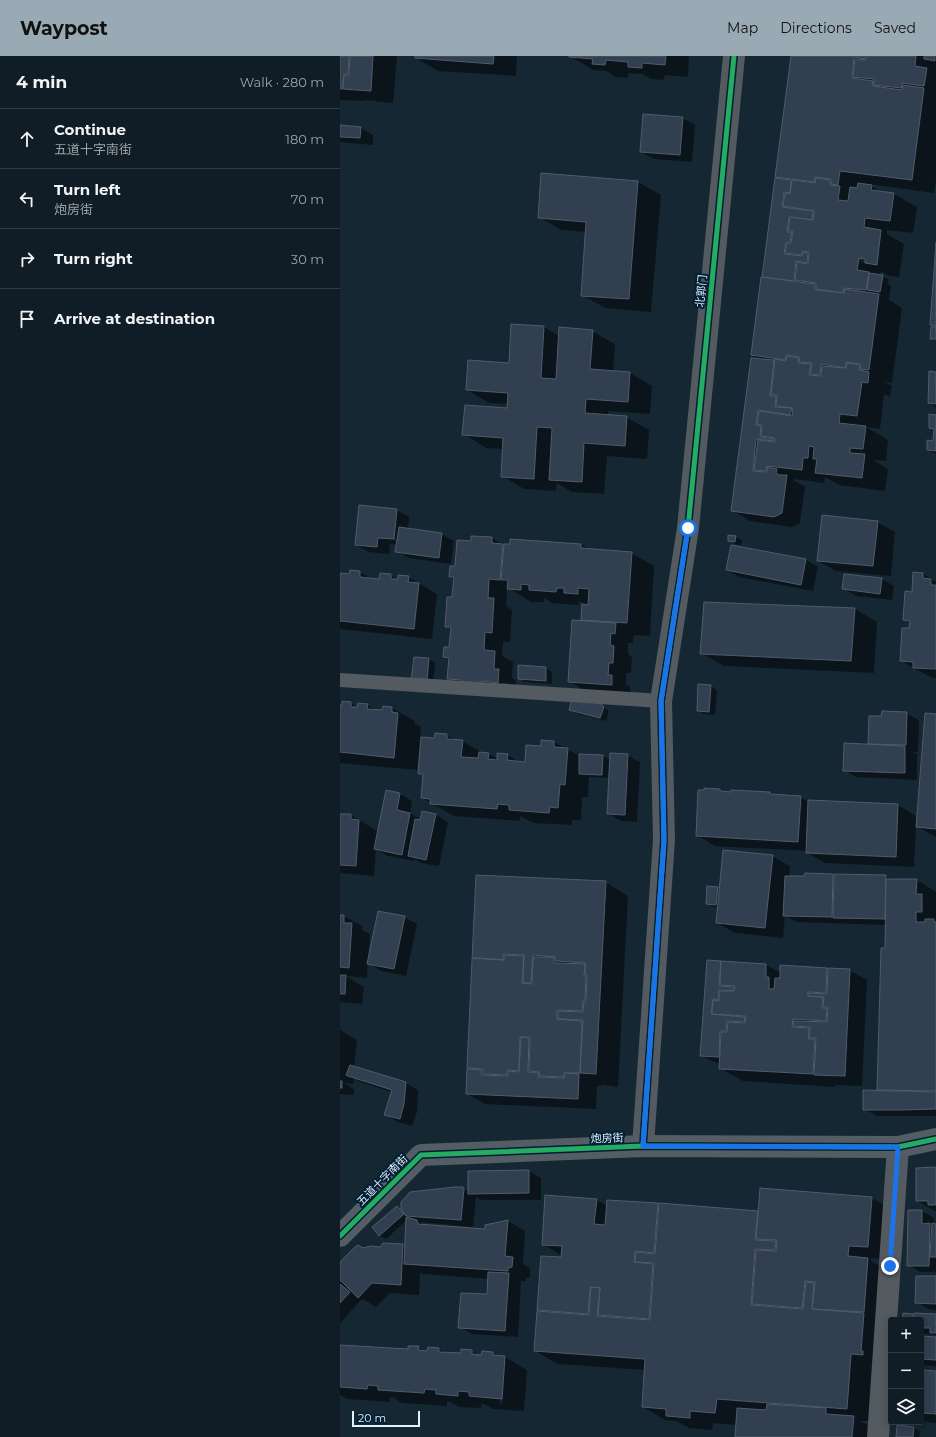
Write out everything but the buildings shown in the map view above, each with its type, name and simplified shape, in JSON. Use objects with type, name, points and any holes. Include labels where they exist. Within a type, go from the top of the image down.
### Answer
[{"type":"street","name":"北郭门","points":[[661,701],[688,528],[734,56]]},
{"type":"street","points":[[643,1146],[664,840],[661,701]]},
{"type":"street","name":"炮房街","points":[[421,1155],[643,1146],[898,1147],[936,1139]]},
{"type":"street","points":[[878,1437],[898,1147]]},
{"type":"street","name":"五道十字南街","points":[[340,1236],[421,1155]]},
{"type":"lane","points":[[340,680],[661,701]]},
{"type":"cycle path","points":[[643,1146],[664,840],[661,701],[688,528],[734,56]]},
{"type":"cycle path","points":[[340,1236],[421,1155],[643,1146],[898,1147],[936,1139]]},
{"type":"route","points":[[688,528],[661,701],[664,840],[643,1146],[898,1147],[890,1266]]}]
